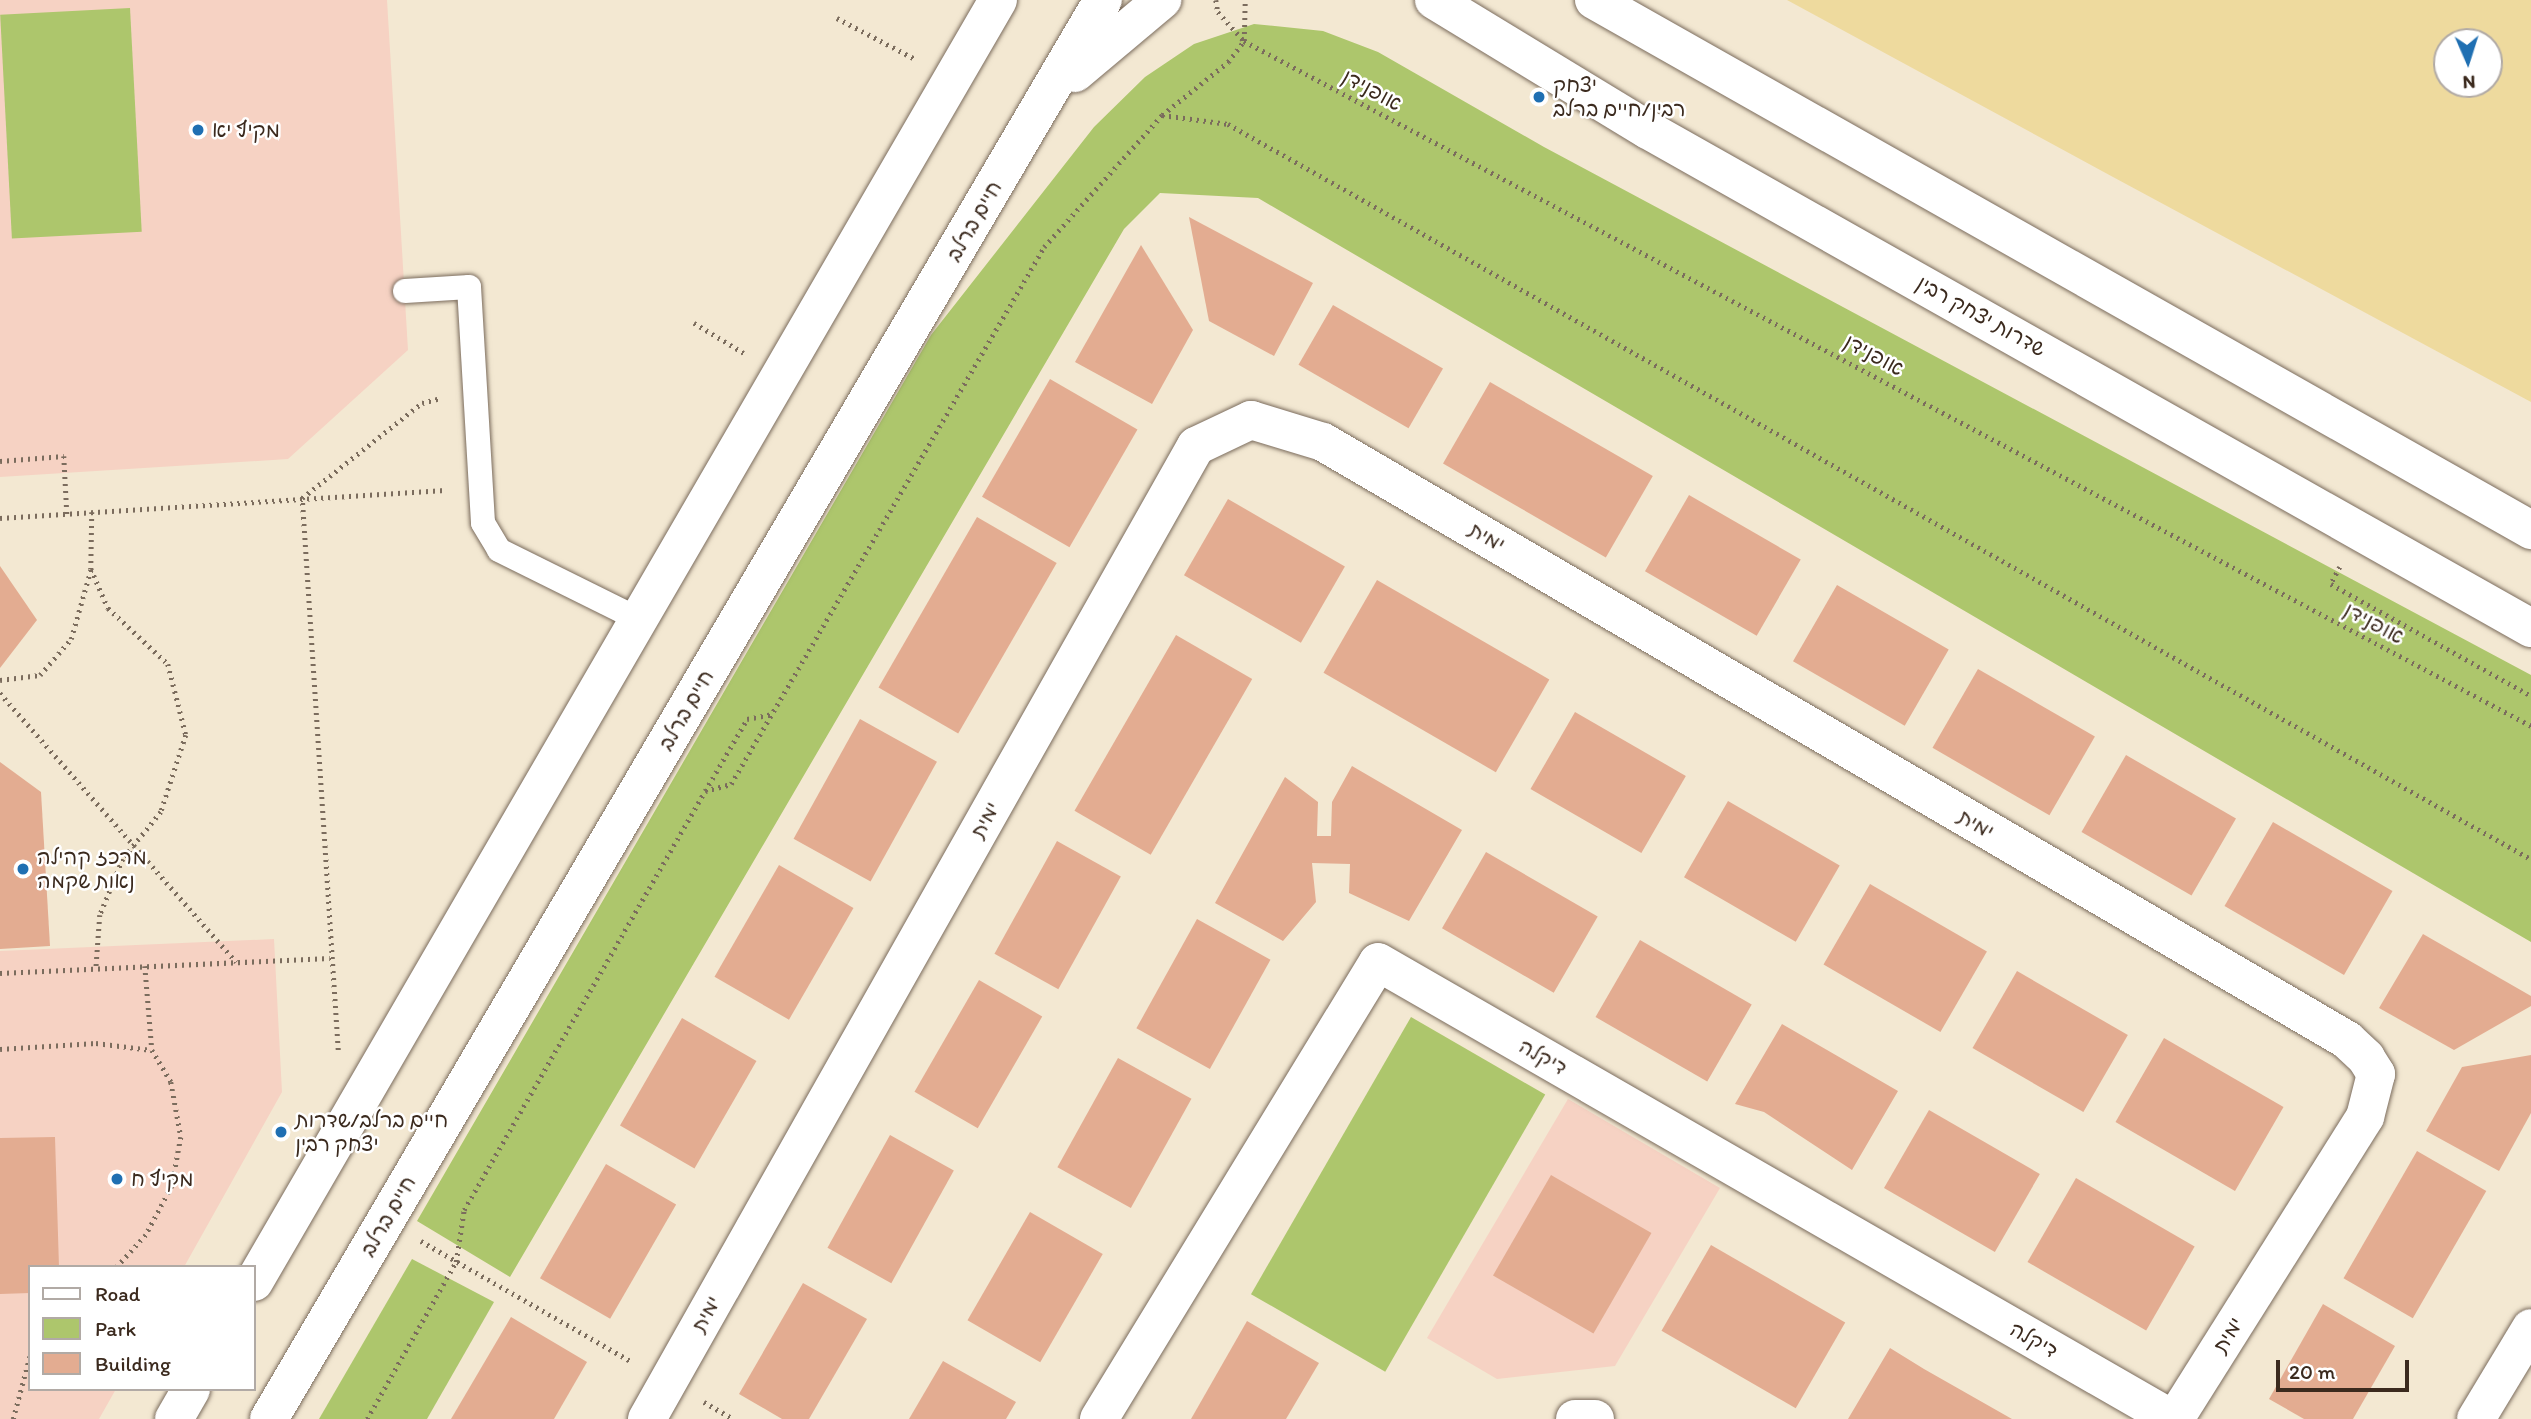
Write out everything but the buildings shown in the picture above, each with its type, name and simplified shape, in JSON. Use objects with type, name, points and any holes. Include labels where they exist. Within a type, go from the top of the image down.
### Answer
[{"type":"street","points":[[256,1279],[998,0]]},
{"type":"street","name":"חיים ברלב","points":[[268,1419],[1103,0]]},
{"type":"street","points":[[1041,106],[1122,29],[1162,0]]},
{"type":"street","name":"שדרות יצחק רבין","points":[[1434,0],[1648,130],[2531,628]]},
{"type":"street","points":[[1594,0],[2531,530]]},
{"type":"street","name":"ימית","points":[[647,1419],[1196,446],[1251,420],[1323,442],[2347,1040],[2366,1058],[2376,1074],[2365,1117],[2173,1419]]},
{"type":"street","name":"דיקלה","points":[[1099,1419],[1378,962],[2173,1419]]},
{"type":"street","points":[[2476,1419],[2531,1328]]},
{"type":"street","points":[[174,1419],[190,1391]]},
{"type":"street","points":[[1575,1419],[1595,1419]]},
{"type":"lane","points":[[405,291],[469,287],[483,523],[499,550],[639,619]]},
{"type":"path","name":"אופנידן","points":[[1216,0],[1218,12],[1244,41],[2531,726]]},
{"type":"path","points":[[705,790],[731,784],[1044,247],[1162,115],[1228,62],[1244,41],[1245,0]]},
{"type":"path","points":[[837,18],[952,78]]},
{"type":"path","points":[[1162,115],[1228,124],[2531,859]]},
{"type":"path","points":[[694,323],[781,374]]},
{"type":"path","points":[[302,498],[422,403],[474,391]]},
{"type":"path","points":[[0,461],[64,456],[67,514]]},
{"type":"path","points":[[0,518],[481,487]]},
{"type":"path","points":[[302,498],[330,958],[339,1055]]},
{"type":"path","points":[[0,680],[40,675],[71,639],[91,569],[92,512]]},
{"type":"path","points":[[91,569],[108,608],[168,664],[186,734],[161,812],[135,844],[100,915],[96,969]]},
{"type":"path","points":[[2331,584],[2531,696]]},
{"type":"path","points":[[0,693],[236,962]]},
{"type":"path","points":[[367,1419],[456,1262],[464,1210],[705,790],[747,719],[773,714]]},
{"type":"path","points":[[0,973],[330,958]]},
{"type":"path","points":[[119,1265],[146,1235],[172,1186],[181,1137],[171,1082],[152,1050],[145,966]]},
{"type":"path","points":[[0,1049],[96,1043],[152,1050]]},
{"type":"path","points":[[456,1262],[668,1382]]},
{"type":"path","points":[[13,1419],[28,1363]]},
{"type":"shaded area","name":"מקיף יא","points":[[0,0],[387,0],[408,350],[288,459],[0,477]]},
{"type":"shaded area","name":"מקיף ח","points":[[274,939],[282,1092],[185,1265],[28,1265],[28,1391],[115,1391],[99,1419],[0,1419],[0,951]]},
{"type":"shaded area","points":[[1568,1099],[1720,1188],[1615,1366],[1497,1379],[1427,1338]]},
{"type":"green space","points":[[130,8],[142,232],[12,238],[0,15]]},
{"type":"green space","points":[[1254,24],[1323,31],[1378,52],[1544,147],[2531,675],[2531,942],[1258,198],[1160,193],[1124,229],[510,1277],[417,1221],[931,335],[1094,127],[1145,77],[1194,44]]},
{"type":"green space","points":[[1411,1017],[1545,1094],[1385,1372],[1251,1294]]},
{"type":"green space","points":[[412,1259],[494,1302],[427,1419],[319,1419]]},
{"type":"sand","points":[[1787,0],[2531,0],[2531,402],[2113,177]]},
{"type":"place","name":"יצחק רבין/חיים ברלב","points":[[1539,97]]},
{"type":"place","name":"מקיף יא","points":[[198,130]]},
{"type":"place","name":"מרכז קהילה נאות שקמה","points":[[23,869]]},
{"type":"place","name":"חיים ברלב/שדרות יצחק רבין","points":[[281,1132]]},
{"type":"place","name":"מקיף ח","points":[[117,1179]]}]
